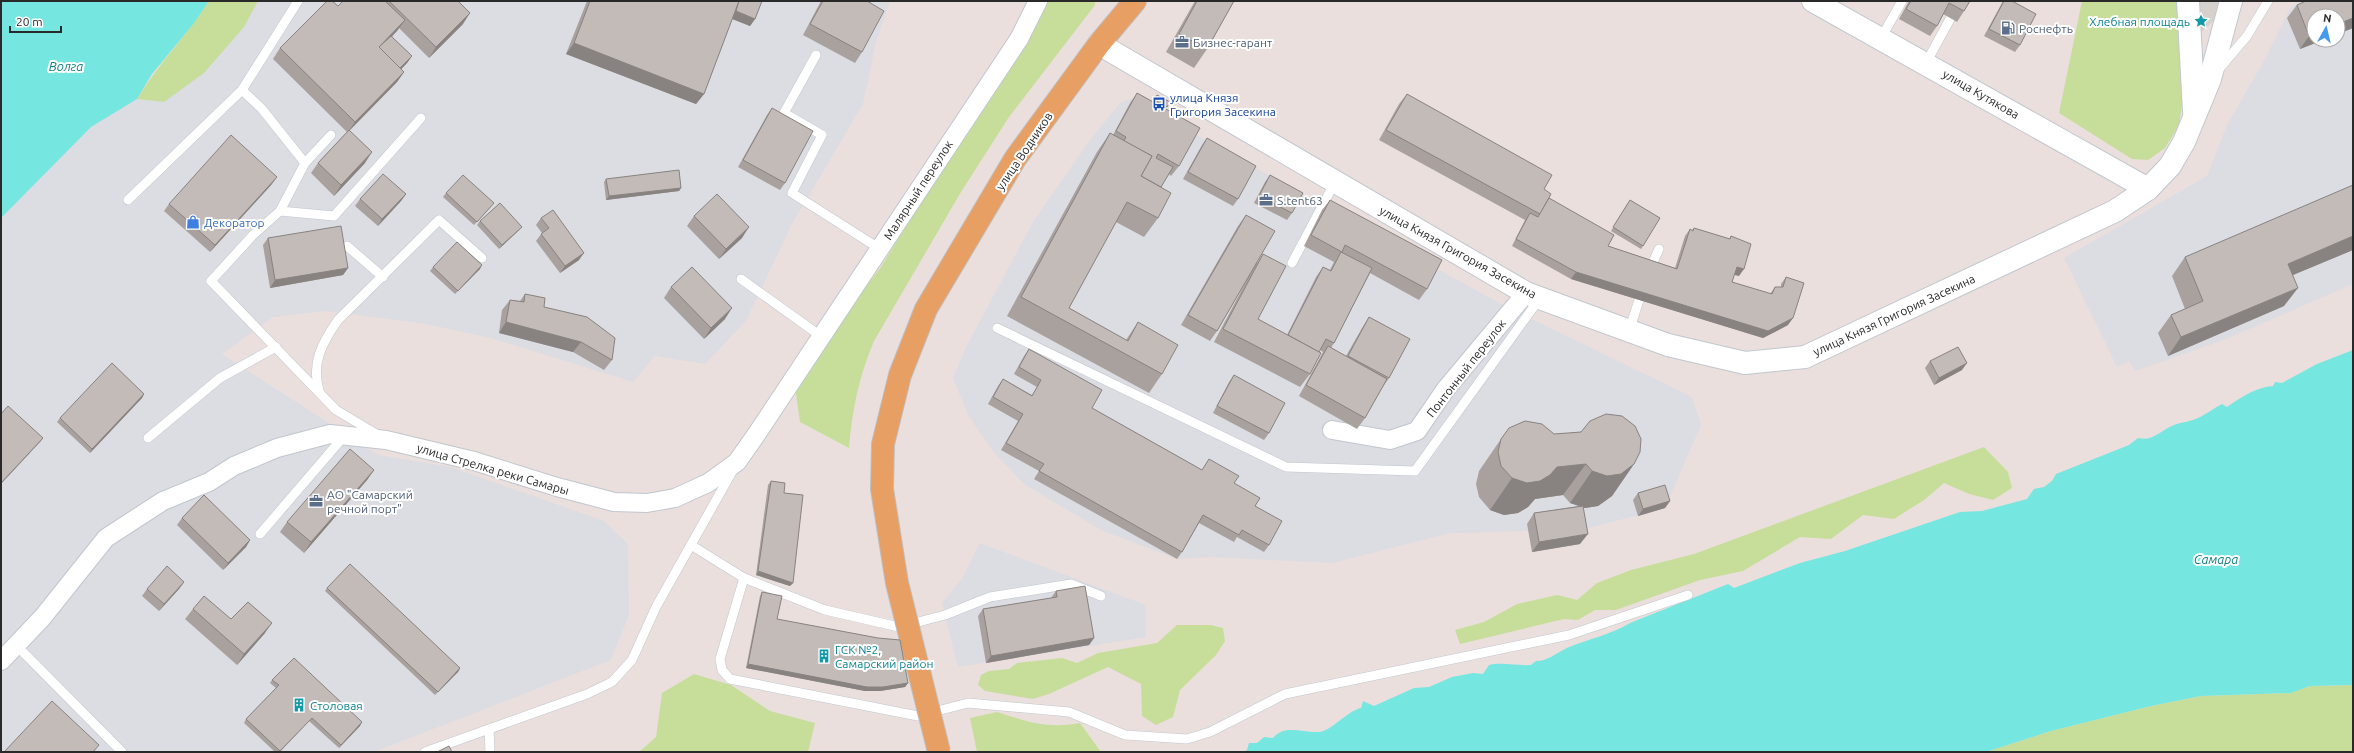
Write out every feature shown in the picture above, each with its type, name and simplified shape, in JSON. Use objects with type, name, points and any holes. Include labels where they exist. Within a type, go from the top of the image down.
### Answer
[{"type":"main road","name":"улица Водников","points":[[939,752],[897,583],[882,489],[883,444],[900,375],[926,309],[1015,159],[1099,44],[1135,1]]},
{"type":"main road","name":"улица Кутякова","points":[[1813,1],[1926,63],[2148,189]]},
{"type":"main road","points":[[2188,1],[2194,117]]},
{"type":"main road","points":[[2148,189],[2170,166],[2184,142],[2210,79],[2231,1]]},
{"type":"main road","name":"улица Князя Григория Засекина","points":[[1099,44],[1335,182],[1533,295],[1668,346],[1745,363],[1805,357],[2115,211],[2148,189]]},
{"type":"street","name":"Малярный переулок","points":[[795,378],[1018,39],[1038,1]]},
{"type":"street","name":"Понтонный переулок","points":[[1332,430],[1390,440],[1417,431],[1445,390],[1533,295]]},
{"type":"street","name":"улица Стрелка реки Самары","points":[[1,661],[42,618],[106,538],[164,501],[209,482],[234,466],[277,448],[330,434],[386,440],[474,461],[557,487],[614,502],[647,503],[675,498],[708,483],[737,462],[795,378]]},
{"type":"lane","points":[[128,200],[242,90],[298,1]]},
{"type":"lane","points":[[1881,38],[1902,1]]},
{"type":"lane","points":[[2210,79],[2247,36],[2268,1]]},
{"type":"lane","points":[[1926,63],[1950,19]]},
{"type":"lane","points":[[816,55],[784,113],[822,135],[792,193],[880,249]]},
{"type":"lane","points":[[242,90],[262,109],[305,163]]},
{"type":"lane","points":[[280,211],[334,216],[421,118]]},
{"type":"lane","points":[[331,135],[305,163],[280,211],[253,235],[211,281],[336,410],[386,440]]},
{"type":"lane","points":[[1292,263],[1335,182]]},
{"type":"lane","points":[[320,392],[315,367],[318,355],[328,334],[338,320],[384,277],[439,220],[482,258]]},
{"type":"lane","points":[[347,246],[384,277]]},
{"type":"lane","points":[[1650,269],[1659,249]]},
{"type":"lane","points":[[741,279],[822,337]]},
{"type":"lane","points":[[997,328],[1286,467],[1415,471],[1533,295]]},
{"type":"lane","points":[[1629,331],[1639,300]]},
{"type":"lane","points":[[148,438],[220,378],[276,347]]},
{"type":"lane","points":[[260,534],[345,435]]},
{"type":"lane","points":[[425,752],[587,694],[612,682],[632,660],[656,607],[737,462]]},
{"type":"lane","points":[[691,544],[744,578],[825,610],[899,627],[946,615],[990,597],[1071,584],[1102,596]]},
{"type":"lane","points":[[744,578],[720,659],[722,670],[730,679],[918,716],[968,703],[1069,712],[1125,735],[1187,739],[1210,732],[1285,694],[1569,635],[1688,595]]},
{"type":"lane","points":[[16,645],[122,752]]},
{"type":"lane","points":[[488,729],[490,752]]},
{"type":"shaded area","points":[[258,1],[890,1],[876,42],[863,104],[792,224],[746,321],[705,364],[655,356],[633,382],[491,338],[426,324],[326,311],[273,317],[222,354],[378,455],[450,467],[604,521],[628,544],[629,615],[611,660],[374,752],[1,752],[1,218],[91,127],[137,99],[164,102],[244,27]]},
{"type":"shaded area","name":"Хлебная площадь","points":[[2185,1],[2236,1],[2191,41]]},
{"type":"shaded area","points":[[2301,1],[2353,1],[2353,284],[2224,340],[2135,371],[2129,361],[2117,367],[2064,258],[2207,176],[2227,125],[2264,61],[2291,7]]},
{"type":"shaded area","points":[[1131,99],[1501,304],[1692,397],[1701,425],[1665,508],[1578,531],[1527,524],[1528,531],[1450,533],[1332,563],[1211,557],[1177,559],[1101,530],[1024,484],[995,454],[968,415],[953,378],[965,349],[1033,222],[1090,140],[1120,103]]},
{"type":"shaded area","points":[[980,543],[1146,605],[1146,637],[958,667],[942,603],[963,577]]},
{"type":"green space","points":[[209,1],[258,1],[244,27],[204,73],[164,102],[137,99],[145,86]]},
{"type":"green space","points":[[1035,1],[1095,1],[1095,5],[1009,117],[961,192],[874,341],[860,380],[852,421],[849,448],[800,422],[795,387],[825,340],[881,267],[940,169]]},
{"type":"green space","points":[[2082,1],[2181,1],[2187,73],[2179,125],[2165,148],[2148,160],[2132,159],[2059,113]]},
{"type":"green space","points":[[1984,447],[2008,472],[2012,488],[1993,500],[1969,494],[1944,483],[1924,500],[1894,519],[1863,515],[1831,539],[1800,537],[1743,571],[1700,580],[1616,610],[1595,610],[1578,620],[1564,619],[1460,644],[1455,630],[1484,622],[1517,604],[1557,595],[1577,600],[1597,583],[1631,570],[1694,554]]},
{"type":"green space","points":[[1177,625],[1211,625],[1223,628],[1225,641],[1216,655],[1180,690],[1173,717],[1156,725],[1142,716],[1141,684],[1108,667],[1049,694],[1033,699],[985,691],[978,685],[981,675],[989,671],[1009,669],[1017,663],[1062,658],[1077,663],[1098,653],[1157,643]]},
{"type":"green space","points":[[694,674],[731,685],[770,711],[815,723],[808,752],[639,752],[656,737],[662,693]]},
{"type":"green space","points":[[2353,685],[2353,752],[1986,752],[2051,731],[2151,706],[2201,696],[2291,693],[2310,686]]},
{"type":"green space","points":[[997,712],[1038,724],[1068,725],[1080,723],[1101,752],[977,752],[970,718]]},
{"type":"water","name":"Волга","points":[[1,1],[209,1],[194,23],[152,74],[137,99],[91,127],[1,218]]},
{"type":"water","name":"Самара","points":[[2353,350],[2353,685],[2310,686],[2291,693],[2201,696],[2151,706],[2051,731],[1986,752],[1243,752],[1247,750],[1249,743],[1257,743],[1264,737],[1273,738],[1283,731],[1294,730],[1319,732],[1328,729],[1350,713],[1361,708],[1363,701],[1374,706],[1414,688],[1429,687],[1452,677],[1473,673],[1483,674],[1489,665],[1531,665],[1536,661],[1548,658],[1567,648],[1615,631],[1630,623],[1728,584],[1734,588],[1800,563],[1845,551],[1960,512],[1982,511],[2027,499],[2034,489],[2044,487],[2052,481],[2056,474],[2129,445],[2138,438],[2143,439],[2153,437],[2169,427],[2204,415],[2222,404],[2227,407],[2260,388],[2273,386],[2275,382],[2282,383],[2317,364]]},
{"type":"building","points":[[327,1],[332,1],[338,6],[343,1],[385,1],[405,20],[379,47],[404,72],[355,122],[280,48]]},
{"type":"building","points":[[389,1],[458,1],[470,13],[436,47]]},
{"type":"building","points":[[590,1],[739,1],[704,94],[574,43]]},
{"type":"building","points":[[739,1],[762,1],[755,19],[736,11]]},
{"type":"building","points":[[823,1],[867,1],[884,11],[862,52],[810,24]]},
{"type":"building","points":[[1197,1],[1234,1],[1207,49],[1179,34]]},
{"type":"building","points":[[1911,1],[1970,1],[1964,11],[1949,3],[1937,26],[1906,9]]},
{"type":"building","name":"Роснефть","points":[[2004,1],[2012,1],[2036,14],[2020,45],[1989,29]]},
{"type":"building","points":[[2306,1],[2353,1],[2353,18],[2346,21],[2346,8],[2306,8],[2306,28],[2297,5]]},
{"type":"building","points":[[391,36],[412,56],[400,68],[379,47]]},
{"type":"building","points":[[1137,93],[1200,128],[1179,166],[1158,154],[1156,158],[1173,167],[1161,187],[1141,176],[1152,156],[1124,141],[1126,137],[1116,131]]},
{"type":"building","points":[[1407,94],[1552,175],[1544,189],[1551,194],[1540,214],[1386,130]]},
{"type":"building","points":[[1157,95],[1170,102],[1167,107],[1154,100]]},
{"type":"building","points":[[772,108],[813,131],[785,183],[743,160]]},
{"type":"building","points":[[349,130],[372,152],[341,185],[318,163]]},
{"type":"building","points":[[1110,133],[1152,156],[1141,176],[1171,193],[1158,218],[1127,202],[1069,308],[1128,341],[1138,322],[1178,345],[1162,374],[1021,297]]},
{"type":"building","points":[[231,135],[277,177],[215,245],[169,204]]},
{"type":"building","points":[[1207,138],[1256,166],[1238,199],[1188,172]]},
{"type":"building","points":[[679,170],[681,188],[609,196],[606,179]]},
{"type":"building","points":[[383,174],[406,194],[382,219],[360,199]]},
{"type":"building","points":[[463,175],[494,203],[477,222],[446,193]]},
{"type":"building","points":[[1270,175],[1303,193],[1292,213],[1259,196]]},
{"type":"building","points":[[2353,185],[2353,236],[2288,264],[2298,288],[2181,337],[2171,315],[2203,301],[2185,257]]},
{"type":"building","points":[[717,194],[749,227],[726,249],[694,216]]},
{"type":"building","points":[[1549,198],[1614,235],[1608,246],[1677,269],[1690,229],[1693,231],[1694,228],[1730,239],[1731,236],[1751,244],[1744,269],[1737,267],[1732,282],[1772,294],[1775,287],[1783,287],[1786,277],[1804,283],[1793,318],[1768,331],[1576,272],[1516,239],[1530,213],[1538,217]]},
{"type":"building","points":[[1330,200],[1442,260],[1427,289],[1345,245],[1342,252],[1311,235]]},
{"type":"building","points":[[1630,200],[1660,218],[1643,246],[1613,227]]},
{"type":"building","points":[[500,203],[522,227],[502,245],[480,221]]},
{"type":"building","points":[[553,210],[584,253],[565,266],[541,234],[549,228],[541,218]]},
{"type":"building","points":[[1246,215],[1275,231],[1217,331],[1188,315]]},
{"type":"building","points":[[341,226],[348,268],[275,280],[268,238]]},
{"type":"building","points":[[457,242],[482,265],[458,291],[433,267]]},
{"type":"building","points":[[1341,252],[1372,268],[1334,343],[1326,339],[1319,352],[1288,335],[1323,267],[1331,271]]},
{"type":"building","points":[[1263,254],[1286,266],[1258,319],[1321,353],[1310,374],[1223,329]]},
{"type":"building","points":[[692,267],[732,308],[711,328],[671,287]]},
{"type":"building","points":[[525,294],[545,298],[544,307],[587,317],[615,338],[612,360],[581,342],[506,322],[510,300],[524,302]]},
{"type":"building","points":[[1369,317],[1410,339],[1389,378],[1348,356]]},
{"type":"building","points":[[1328,346],[1387,379],[1365,418],[1306,385]]},
{"type":"building","points":[[1958,347],[1967,363],[1939,378],[1930,361]]},
{"type":"building","points":[[1029,349],[1102,390],[1092,408],[1202,470],[1209,459],[1239,476],[1234,483],[1260,498],[1255,506],[1282,521],[1269,545],[1242,530],[1239,535],[1203,515],[1182,552],[1039,471],[1044,464],[1006,443],[1023,414],[993,397],[1003,379],[1032,396],[1041,380],[1019,367]]},
{"type":"building","points":[[112,363],[144,394],[92,449],[60,418]]},
{"type":"building","points":[[1234,375],[1285,403],[1269,433],[1217,406]]},
{"type":"building","points":[[8,406],[43,438],[1,483],[1,414]]},
{"type":"building","points":[[1606,414],[1622,416],[1635,426],[1641,439],[1640,452],[1634,464],[1621,474],[1607,476],[1592,471],[1586,464],[1557,467],[1550,475],[1540,481],[1527,483],[1512,478],[1501,466],[1498,452],[1501,439],[1509,428],[1525,421],[1542,424],[1554,434],[1581,432],[1590,421]]},
{"type":"building","points":[[350,449],[374,470],[311,542],[287,522]]},
{"type":"building","points":[[771,481],[785,483],[784,493],[803,495],[793,583],[758,571]]},
{"type":"building","points":[[1665,485],[1670,501],[1643,509],[1638,493]]},
{"type":"building","points":[[204,495],[250,540],[228,563],[182,518]]},
{"type":"building","points":[[1583,506],[1588,534],[1539,542],[1534,513]]},
{"type":"building","points":[[350,564],[460,668],[438,692],[327,588]]},
{"type":"building","points":[[167,566],[184,582],[164,604],[147,589]]},
{"type":"building","points":[[1085,586],[1094,638],[991,656],[983,609],[1057,597],[1056,591]]},
{"type":"building","name":"ГСК №2, Самарский район","points":[[762,592],[782,596],[777,619],[878,638],[900,640],[908,683],[883,687],[867,687],[748,664]]},
{"type":"building","points":[[204,596],[231,619],[248,602],[272,623],[244,654],[193,609]]},
{"type":"building","name":"Столовая","points":[[294,658],[362,722],[341,745],[312,718],[280,751],[246,719],[279,685],[272,680]]},
{"type":"building","points":[[52,701],[99,745],[93,752],[4,752]]},
{"type":"building","points":[[449,746],[452,752],[437,752]]},
{"type":"place","name":"Хлебная площадь","points":[[2201,21]]},
{"type":"place","name":"Роснефть","points":[[2008,28]]},
{"type":"place","name":"Бизнес-гарант","points":[[1182,42]]},
{"type":"place","name":"улица Князя Григория Засекина","points":[[1159,104]]},
{"type":"place","name":"S.tent63","points":[[1266,200]]},
{"type":"place","name":"Декоратор","points":[[193,222]]},
{"type":"place","name":"АО \"Самарский речной порт\"","points":[[316,501]]},
{"type":"place","name":"ГСК №2, Самарский район","points":[[824,656]]},
{"type":"place","name":"Столовая","points":[[299,705]]}]
